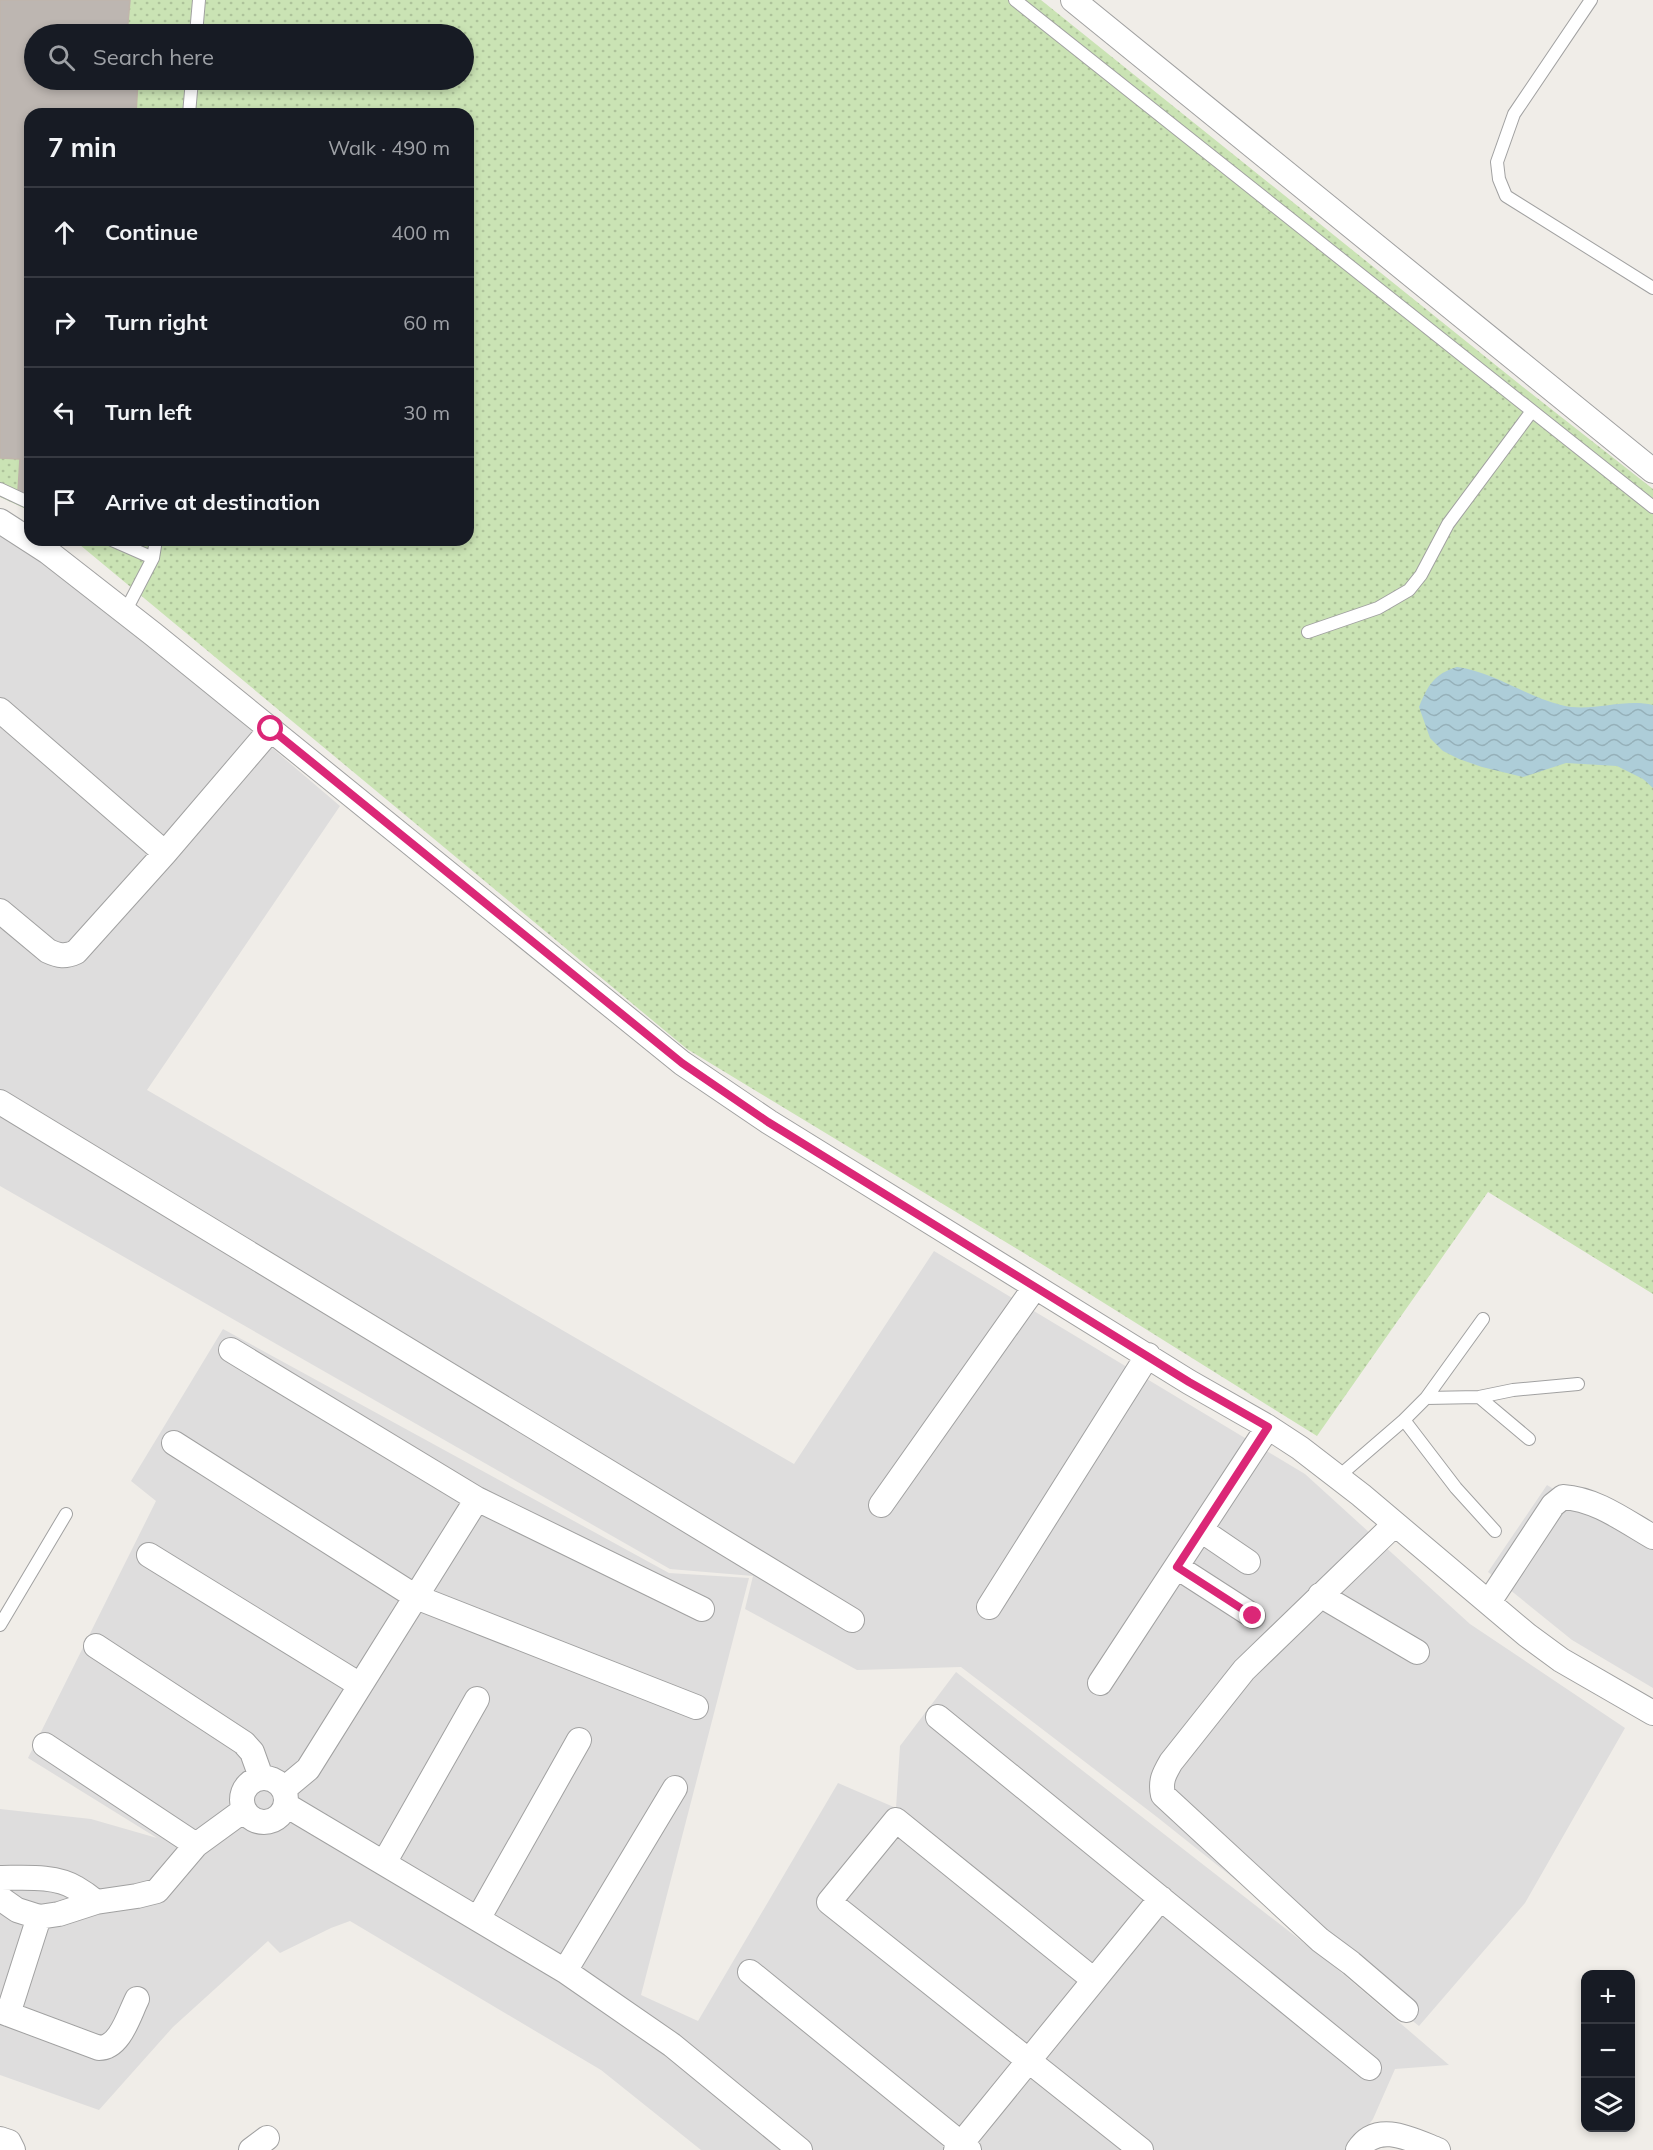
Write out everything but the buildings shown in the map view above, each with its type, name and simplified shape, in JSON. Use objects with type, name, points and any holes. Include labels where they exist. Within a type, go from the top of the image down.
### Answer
[{"type":"street","points":[[1073,0],[1653,471]]},
{"type":"street","points":[[0,521],[24,536]]},
{"type":"street","points":[[39,546],[271,729],[682,1063],[768,1122],[1300,1448],[1527,1635],[1561,1660],[1653,1713]]},
{"type":"street","points":[[0,710],[165,853]]},
{"type":"street","points":[[0,911],[48,951],[66,956],[76,952],[165,853],[271,729]]},
{"type":"street","points":[[0,1102],[852,1620]]},
{"type":"street","points":[[880,1504],[1035,1287]]},
{"type":"street","points":[[231,1350],[477,1499],[702,1609]]},
{"type":"street","points":[[989,1607],[1148,1355]]},
{"type":"street","points":[[1100,1683],[1268,1427]]},
{"type":"street","points":[[174,1443],[416,1597],[696,1707]]},
{"type":"street","points":[[1489,1602],[1553,1505],[1563,1497],[1593,1503],[1653,1537]]},
{"type":"street","points":[[477,1499],[308,1769],[285,1797],[281,1815],[272,1821],[261,1823],[251,1819],[244,1810],[241,1800],[244,1789],[251,1781],[261,1777],[272,1779],[281,1785],[285,1797],[384,1863],[565,1971],[672,2045],[800,2150]]},
{"type":"street","points":[[1395,1524],[1244,1670],[1171,1762],[1163,1775],[1161,1785],[1163,1795],[1248,1875],[1320,1940],[1352,1963],[1406,2010]]},
{"type":"street","points":[[1201,1530],[1248,1562]]},
{"type":"street","points":[[149,1555],[360,1685]]},
{"type":"street","points":[[1177,1567],[1253,1616]]},
{"type":"street","points":[[1320,1595],[1417,1652]]},
{"type":"street","points":[[96,1646],[244,1743],[252,1752],[261,1777]]},
{"type":"street","points":[[384,1863],[477,1699]]},
{"type":"street","points":[[939,1717],[1369,2068]]},
{"type":"street","points":[[478,1919],[579,1740]]},
{"type":"street","points":[[45,1745],[196,1845]]},
{"type":"street","points":[[565,1971],[675,1788]]},
{"type":"street","points":[[0,1898],[17,1910],[39,1917],[59,1914],[96,1902],[157,1891],[196,1845],[244,1810]]},
{"type":"street","points":[[1094,1980],[896,1820],[829,1902],[1141,2150]]},
{"type":"street","points":[[0,1878],[43,1879],[61,1882],[75,1887],[96,1902]]},
{"type":"street","points":[[750,1972],[962,2148],[1029,2060],[1161,1898]]},
{"type":"street","points":[[39,1917],[4,2013],[99,2048],[107,2048],[115,2042],[137,1999]]},
{"type":"street","points":[[1358,2150],[1372,2136],[1384,2133],[1403,2136],[1438,2150]]},
{"type":"street","points":[[0,2139],[9,2142],[13,2150]]},
{"type":"lane","points":[[197,24],[199,0]]},
{"type":"lane","points":[[1015,0],[1653,507]]},
{"type":"lane","points":[[1591,0],[1515,114],[1497,162],[1499,179],[1506,196],[1653,288]]},
{"type":"lane","points":[[190,108],[191,90]]},
{"type":"lane","points":[[1308,632],[1378,608],[1409,590],[1421,574],[1448,524],[1532,411]]},
{"type":"lane","points":[[0,489],[24,499]]},
{"type":"lane","points":[[126,546],[153,558]]},
{"type":"lane","points":[[125,612],[153,558],[155,546]]},
{"type":"lane","points":[[1338,1477],[1426,1398],[1483,1319]]},
{"type":"lane","points":[[1426,1398],[1479,1397],[1513,1390],[1578,1384]]},
{"type":"lane","points":[[1479,1397],[1529,1439]]},
{"type":"lane","points":[[1404,1420],[1456,1488],[1495,1531]]},
{"type":"lane","points":[[0,1625],[66,1514]]},
{"type":"shaded area","points":[[0,532],[122,620],[340,806],[147,1090],[794,1464],[934,1251],[1305,1474],[1470,1624],[1625,1728],[1525,1903],[1419,2026],[1157,1817],[961,1667],[857,1670],[745,1609],[753,1576],[670,1569],[0,1186]]},
{"type":"shaded area","points":[[223,1329],[669,1573],[749,1578],[641,1995],[698,2021],[838,1783],[896,1808],[900,1746],[956,1672],[1336,1968],[1449,2065],[1395,2069],[1373,2119],[1350,2150],[701,2150],[601,2070],[350,1921],[280,1953],[268,1941],[173,2027],[99,2110],[0,2075],[0,1809],[91,1819],[157,1838],[28,1758],[156,1501],[131,1481]]},
{"type":"shaded area","points":[[1547,1485],[1653,1549],[1653,1688],[1572,1640],[1488,1572]]},
{"type":"green space","points":[[0,0],[1041,0],[1653,489],[1653,1294],[1488,1192],[1317,1436],[1032,1258],[687,1049],[81,546],[474,546],[474,108],[24,108],[24,508],[0,497]]},
{"type":"water","points":[[1457,667],[1484,674],[1561,705],[1584,707],[1641,703],[1653,705],[1653,788],[1643,779],[1617,766],[1566,763],[1523,777],[1482,767],[1443,751],[1430,738],[1419,707],[1433,681],[1443,673]]},
{"type":"route","points":[[271,729],[682,1063],[768,1122],[1189,1382],[1268,1427],[1177,1567],[1253,1616]]}]
